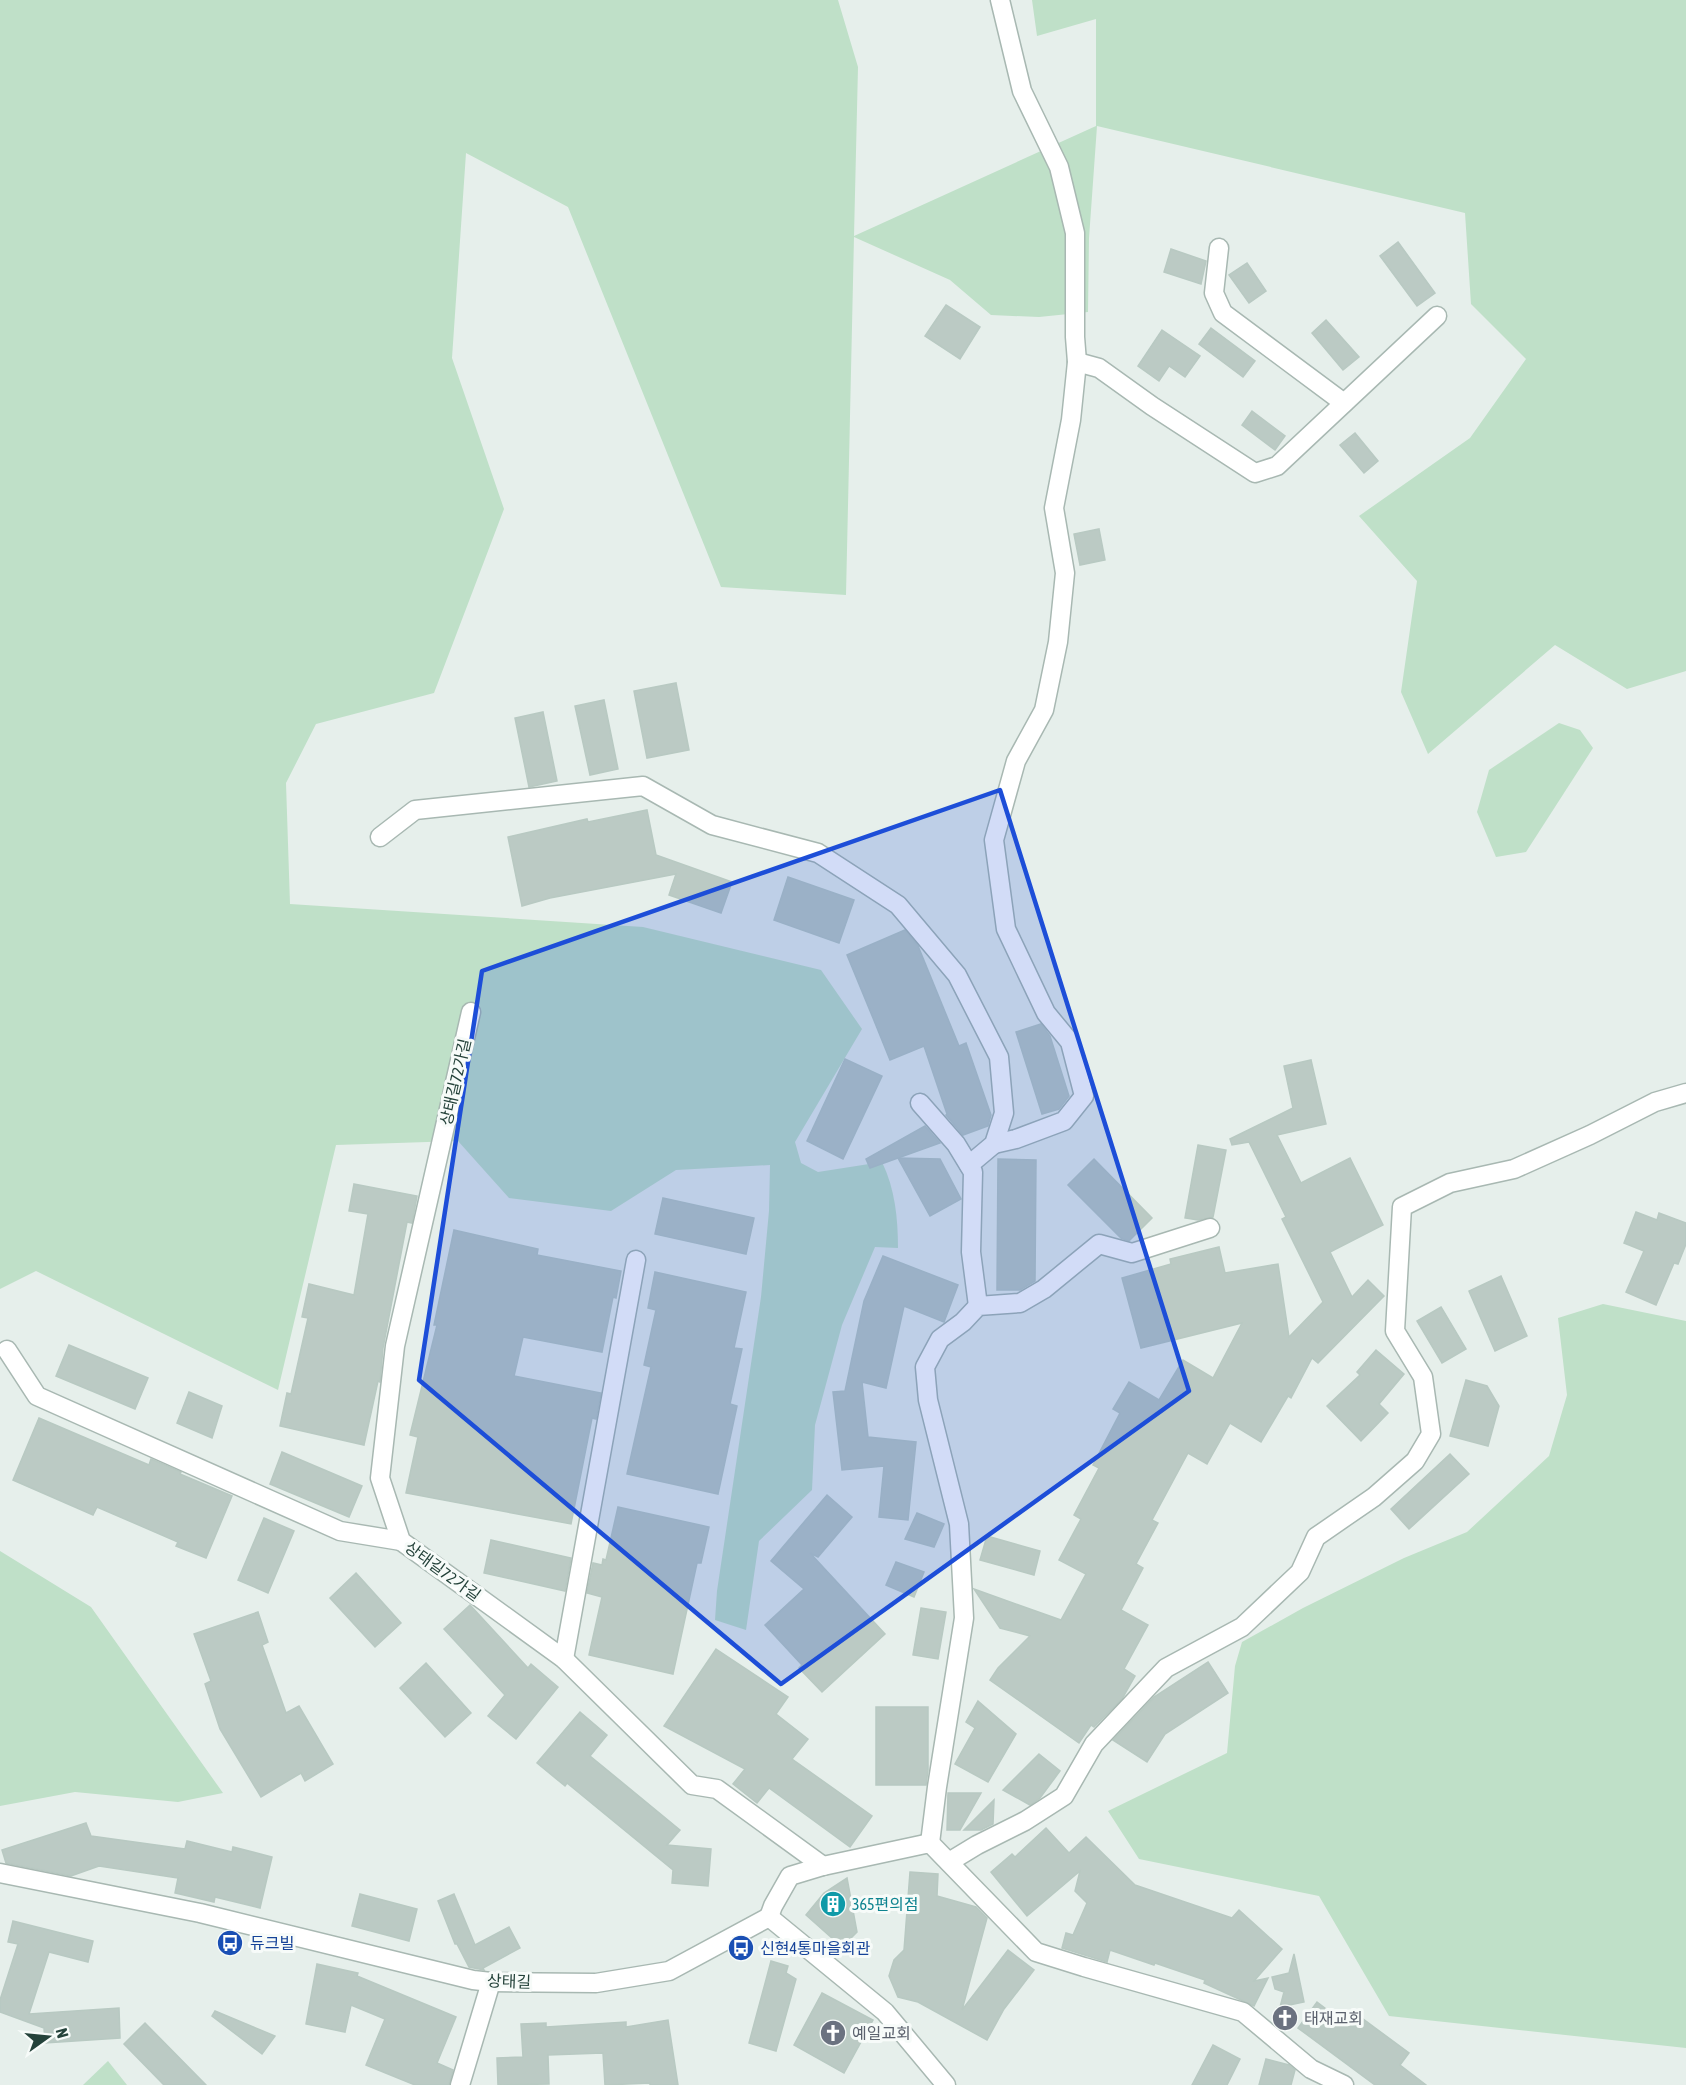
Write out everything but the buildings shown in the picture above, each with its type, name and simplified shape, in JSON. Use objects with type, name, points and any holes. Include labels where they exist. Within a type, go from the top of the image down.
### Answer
[{"type":"street","points":[[969,1165],[994,1144],[1016,1139],[1064,1121],[1084,1096],[1070,1042],[1046,1013],[1006,929],[994,840],[1016,761],[1044,710],[1058,642],[1065,573],[1054,508],[1071,420],[1077,362],[1075,233],[1059,168],[1022,91],[1000,0]]},
{"type":"street","points":[[1219,248],[1214,293],[1223,313],[1344,403]]},
{"type":"street","points":[[1077,362],[1099,368],[1152,406],[1255,473],[1277,466],[1437,316]]},
{"type":"street","points":[[380,837],[415,810],[643,786],[712,825],[818,853],[898,905],[957,975],[999,1057],[1004,1113],[994,1144]]},
{"type":"street","name":"상태길72가길","points":[[471,1012],[395,1346],[380,1479],[401,1541],[564,1659],[692,1785],[717,1790],[823,1866]]},
{"type":"street","points":[[949,1862],[1025,1821],[1064,1796],[1094,1744],[1166,1668],[1242,1627],[1300,1572],[1316,1537],[1374,1497],[1415,1461],[1431,1434],[1423,1377],[1395,1331],[1402,1207],[1450,1183],[1514,1169],[1590,1135],[1655,1102],[1686,1093]]},
{"type":"street","points":[[920,1103],[956,1144],[973,1172],[971,1252],[978,1306]]},
{"type":"street","points":[[930,1843],[964,1618],[959,1524],[928,1400],[926,1367],[940,1339],[963,1322],[978,1306],[1020,1304],[1044,1289],[1099,1244],[1132,1253],[1210,1228]]},
{"type":"street","points":[[564,1659],[636,1260]]},
{"type":"street","points":[[7,1350],[37,1396],[340,1531],[401,1541]]},
{"type":"street","points":[[930,1843],[1036,1952],[1243,2012],[1311,2069],[1344,2085]]},
{"type":"street","points":[[930,1843],[823,1866],[790,1876],[769,1917],[885,2012],[946,2085]]},
{"type":"street","name":"상태길","points":[[0,1873],[200,1913],[473,1980],[491,1982],[596,1983],[669,1971],[769,1917]]},
{"type":"street","points":[[460,2085],[491,1982]]},
{"type":"highlighted area","points":[[1000,790],[1189,1391],[781,1684],[419,1380],[482,971]]},
{"type":"green space","points":[[0,0],[838,0],[858,67],[854,236],[1096,126],[1096,19],[1037,36],[1032,0],[1686,0],[1686,671],[1627,689],[1555,645],[1428,754],[1401,692],[1417,581],[1359,516],[1470,438],[1526,359],[1471,304],[1465,213],[1097,126],[1089,238],[1088,312],[1039,317],[991,315],[950,280],[854,237],[846,595],[721,587],[568,207],[466,153],[452,358],[504,509],[434,693],[316,724],[286,783],[290,904],[643,927],[821,970],[862,1029],[795,1142],[801,1163],[818,1172],[882,1162],[895,1204],[898,1248],[875,1247],[842,1325],[815,1425],[812,1490],[759,1541],[746,1630],[715,1620],[717,1591],[761,1297],[769,1211],[770,1165],[676,1170],[611,1211],[509,1198],[458,1141],[336,1145],[278,1390],[36,1271],[0,1289]]},
{"type":"green space","points":[[1559,723],[1580,730],[1593,748],[1526,852],[1496,857],[1477,812],[1489,770]]},
{"type":"green space","points":[[1603,1304],[1686,1321],[1686,2048],[1389,2016],[1319,1896],[1139,1859],[1108,1811],[1227,1753],[1235,1666],[1242,1642],[1303,1608],[1404,1558],[1467,1532],[1549,1456],[1567,1395],[1558,1318]]},
{"type":"green space","points":[[0,1551],[91,1607],[223,1793],[178,1802],[75,1792],[0,1806]]},
{"type":"green space","points":[[108,2061],[127,2085],[83,2085]]},
{"type":"place","name":"365편의점","points":[[833,1904]]},
{"type":"place","name":"듀크빌","points":[[230,1943]]},
{"type":"place","name":"신현4통마을회관","points":[[741,1948]]},
{"type":"place","name":"태재교회","points":[[1285,2018]]},
{"type":"place","name":"예일교회","points":[[833,2033]]}]
